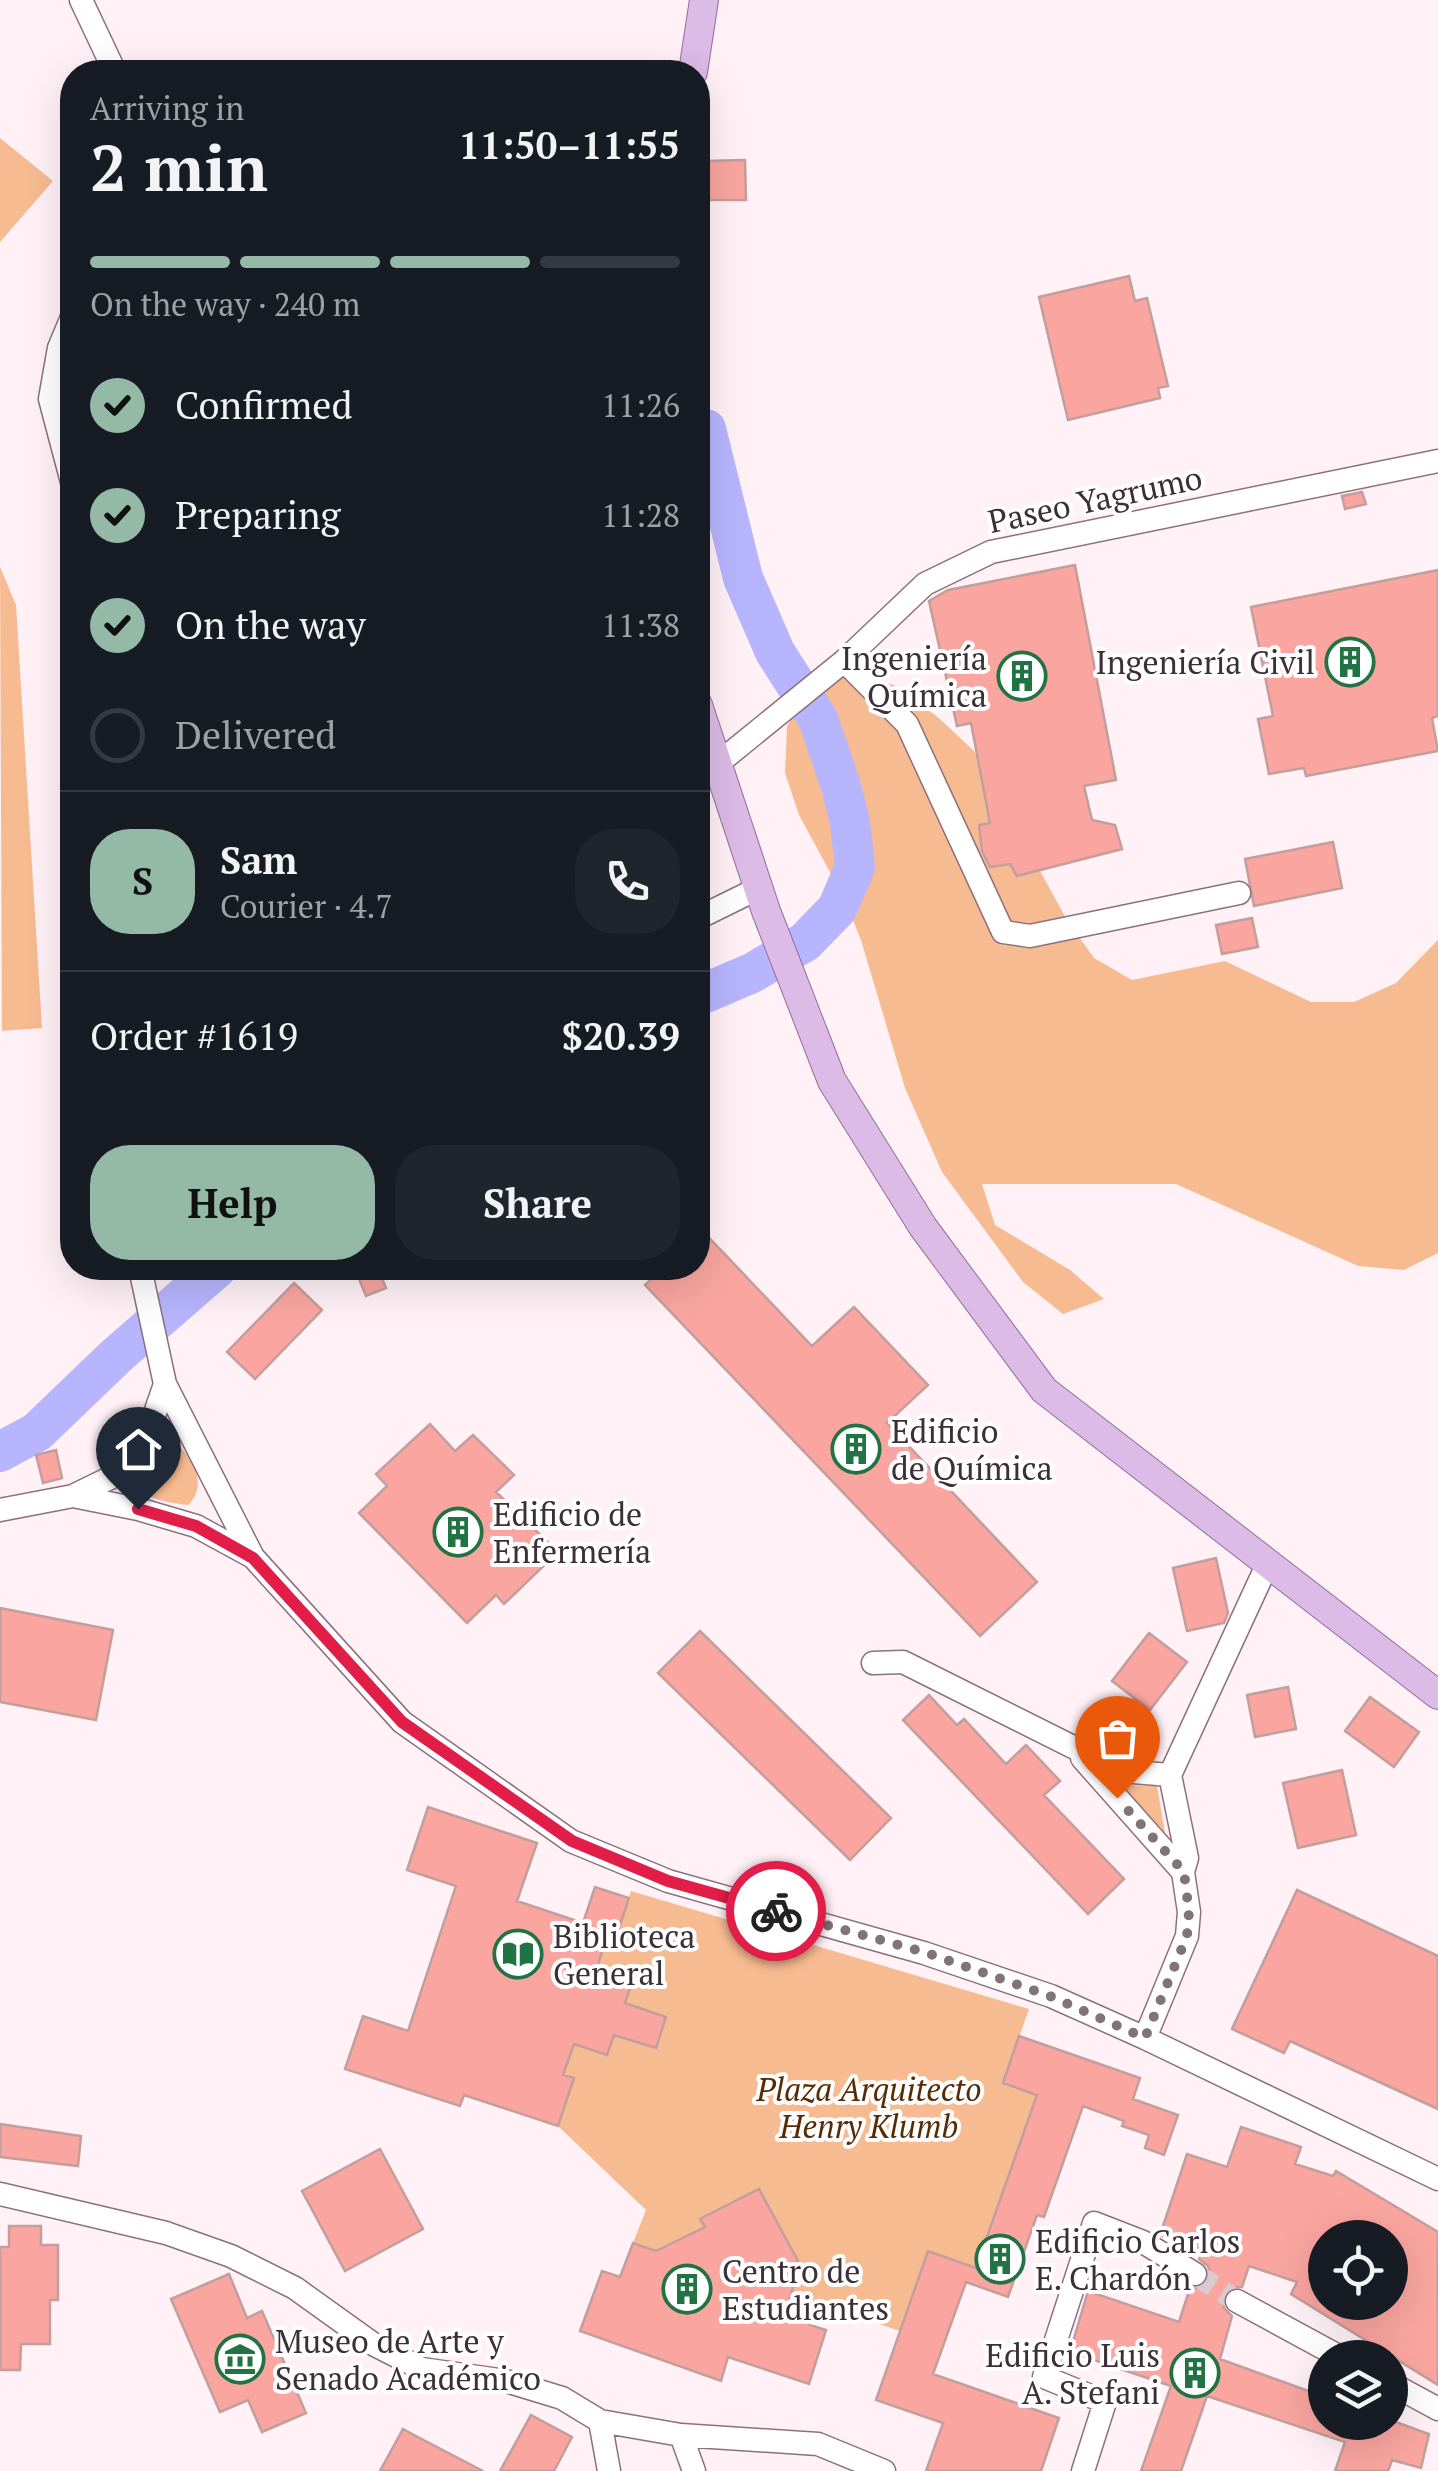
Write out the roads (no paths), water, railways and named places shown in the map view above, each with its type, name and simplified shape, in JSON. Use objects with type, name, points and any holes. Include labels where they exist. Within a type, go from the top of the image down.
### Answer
[{"type":"main road","points":[[695,60],[704,0]]},
{"type":"main road","points":[[710,745],[762,900],[832,1081],[923,1226],[1044,1390],[1438,1695]]},
{"type":"street","points":[[81,0],[110,60]]},
{"type":"street","points":[[60,346],[50,399],[60,437]]},
{"type":"street","name":"Paseo Yagrumo","points":[[716,765],[844,661],[926,584],[991,552],[1438,461]]},
{"type":"street","points":[[844,661],[908,724],[1003,932],[1030,936],[1238,894]]},
{"type":"street","points":[[710,915],[762,900]]},
{"type":"street","points":[[143,1280],[166,1384],[253,1558],[402,1722],[572,1841],[668,1881],[924,1952],[1050,1996],[1438,2180]]},
{"type":"street","points":[[0,1510],[73,1496],[116,1475],[147,1436],[166,1384]]},
{"type":"street","points":[[73,1496],[196,1526],[253,1558]]},
{"type":"street","points":[[1145,2038],[1187,1936],[1187,1858],[1170,1775],[1268,1563]]},
{"type":"street","points":[[873,1663],[903,1662],[1121,1771],[1170,1775]]},
{"type":"street","points":[[1073,1748],[1184,1872]]},
{"type":"street","points":[[0,2194],[166,2232],[231,2256],[295,2288],[374,2344],[422,2369],[506,2381],[562,2398],[600,2420],[681,2435],[818,2444],[884,2471]]},
{"type":"street","points":[[1083,2471],[1105,2402],[1044,2377],[1094,2223],[1143,2242],[1194,2274]]},
{"type":"street","points":[[1237,2301],[1309,2340]]},
{"type":"street","points":[[1408,2393],[1438,2409]]},
{"type":"street","points":[[600,2420],[609,2471]]},
{"type":"street","points":[[681,2435],[694,2471]]},
{"type":"waterway","points":[[710,445],[743,578],[775,652],[818,719],[850,822],[855,867],[837,909],[805,942],[752,973],[710,991]]},
{"type":"waterway","points":[[0,1452],[37,1432],[203,1280]]},
{"type":"tunnel","points":[[1195,2274],[1237,2301]]},
{"type":"place","name":"Ingeniería Civil","points":[[1350,662]]},
{"type":"place","name":"Ingeniería Química","points":[[1022,676]]},
{"type":"place","name":"Edificio de Química","points":[[856,1449]]},
{"type":"place","name":"Edificio de Enfermería","points":[[458,1532]]},
{"type":"place","name":"Biblioteca General","points":[[518,1954]]},
{"type":"place","name":"Edificio Carlos E. Chardón","points":[[1000,2259]]},
{"type":"place","name":"Centro de Estudiantes","points":[[687,2289]]},
{"type":"place","name":"Museo de Arte y Senado Académico","points":[[240,2359]]},
{"type":"place","name":"Edificio Luis A. Stefani","points":[[1195,2373]]},
{"type":"park label","name":"Plaza Arquitecto Henry Klumb","points":[[869,2108]]}]
